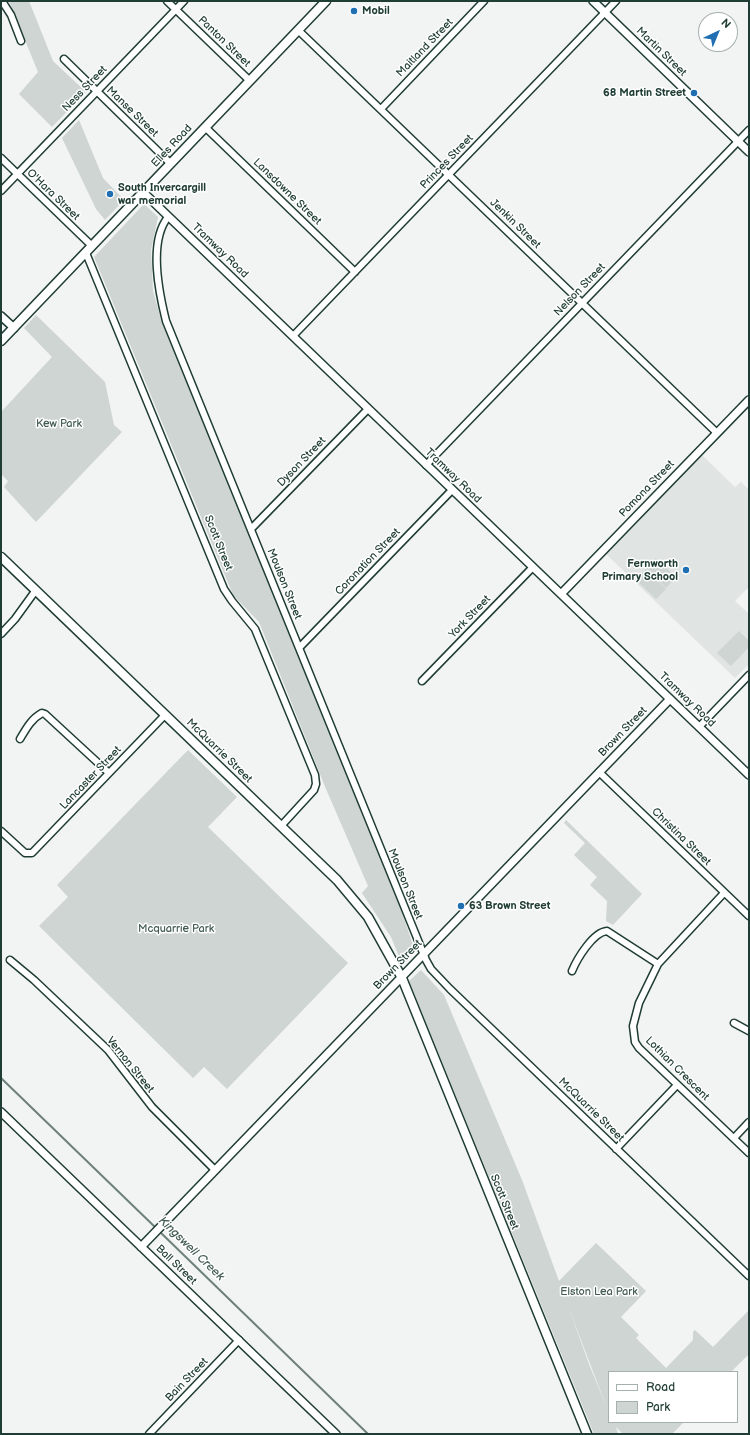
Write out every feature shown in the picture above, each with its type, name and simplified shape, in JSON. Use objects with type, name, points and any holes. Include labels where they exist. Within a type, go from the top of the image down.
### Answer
[{"type":"main road","name":"Elles Road","points":[[1,341],[250,81],[321,3]]},
{"type":"main road","name":"McQuarrie Street","points":[[1,556],[337,880],[356,901],[385,946],[402,978]]},
{"type":"main road","name":"Scott Street","points":[[402,978],[587,1434]]},
{"type":"street","points":[[2,1],[11,15],[21,41]]},
{"type":"street","name":"Panton Street","points":[[167,1],[250,81]]},
{"type":"street","name":"Ness Street","points":[[1,191],[184,1]]},
{"type":"street","name":"Maitland Street","points":[[381,109],[484,1]]},
{"type":"street","name":"Martin Street","points":[[593,1],[749,152]]},
{"type":"street","name":"Princes Street","points":[[293,336],[616,1]]},
{"type":"street","name":"Jenkin Street","points":[[298,30],[717,433]]},
{"type":"street","name":"Manse Street","points":[[64,59],[170,163]]},
{"type":"street","name":"Lansdowne Street","points":[[205,127],[355,272]]},
{"type":"street","name":"Nelson Street","points":[[426,465],[749,130]]},
{"type":"street","name":"O'Hara Street","points":[[1,158],[92,246]]},
{"type":"street","name":"Tramway Road","points":[[143,192],[749,775]]},
{"type":"street","name":"Moulson Street","points":[[168,217],[163,224],[159,237],[157,267],[159,295],[166,321],[423,954]]},
{"type":"street","name":"Scott Street","points":[[86,253],[224,589],[255,629],[315,776],[316,784],[314,790],[281,826]]},
{"type":"street","points":[[1,316],[14,328]]},
{"type":"street","name":"Pomona Street","points":[[561,594],[749,400]]},
{"type":"street","name":"Dyson Street","points":[[251,529],[368,408]]},
{"type":"street","name":"Coronation Street","points":[[299,648],[452,490]]},
{"type":"street","name":"York Street","points":[[422,681],[533,567]]},
{"type":"street","points":[[1,634],[15,619],[36,590]]},
{"type":"street","points":[[699,727],[749,675]]},
{"type":"street","name":"Brown Street","points":[[141,1247],[670,699]]},
{"type":"street","points":[[20,739],[34,719],[42,713],[45,714],[109,773]]},
{"type":"street","name":"Lancaster Street","points":[[1,831],[22,851],[30,854],[165,715]]},
{"type":"street","name":"Christina Street","points":[[599,772],[749,916]]},
{"type":"street","name":"Lothian Crescent","points":[[724,892],[658,964],[639,1004],[633,1026],[633,1035],[639,1048],[749,1153]]},
{"type":"street","points":[[572,971],[578,957],[598,935],[607,931],[658,964]]},
{"type":"street","name":"McQuarrie Street","points":[[423,954],[431,969],[442,981],[749,1276]]},
{"type":"street","name":"Vernon Street","points":[[10,960],[34,980],[108,1050],[152,1107],[215,1170]]},
{"type":"street","points":[[734,1023],[749,1031]]},
{"type":"street","points":[[616,1149],[678,1085]]},
{"type":"street","name":"Ball Street","points":[[1,1112],[336,1434]]},
{"type":"street","points":[[734,1138],[749,1122]]},
{"type":"street","name":"Bain Street","points":[[149,1434],[239,1340]]},
{"type":"shaded area","name":"Fernworth Primary School","points":[[701,454],[735,487],[741,482],[749,490],[749,587],[735,601],[749,614],[749,664],[735,678],[605,553]]},
{"type":"green space","points":[[9,1],[29,1],[53,61],[86,92],[52,127],[19,94],[38,72]]},
{"type":"green space","points":[[79,120],[103,178],[124,200],[105,220],[96,209],[62,138]]},
{"type":"green space","points":[[144,204],[158,217],[151,250],[153,291],[161,319],[397,898],[413,945],[400,959],[391,937],[362,893],[368,886],[326,789],[259,622],[233,595],[94,257]]},
{"type":"green space","name":"Kew Park","points":[[36,315],[105,382],[114,425],[122,432],[36,522],[4,487],[8,481],[1,474],[1,412],[52,357],[24,328]]},
{"type":"green space","points":[[656,558],[676,577],[666,588],[646,568]]},
{"type":"green space","points":[[646,569],[666,589],[656,599],[636,580]]},
{"type":"green space","points":[[739,631],[749,641],[749,647],[731,666],[717,653]]},
{"type":"green space","name":"Mcquarrie Park","points":[[188,750],[237,797],[208,827],[348,963],[227,1089],[204,1067],[193,1078],[39,926],[68,897],[57,885]]},
{"type":"green space","points":[[566,820],[642,894],[613,925],[606,921],[607,901],[590,885],[597,877],[574,855],[585,843],[564,823]]},
{"type":"green space","name":"Elston Lea Park","points":[[421,970],[444,995],[522,1180],[559,1281],[596,1243],[646,1291],[621,1317],[639,1335],[636,1338],[666,1368],[693,1340],[693,1332],[695,1330],[713,1347],[749,1310],[749,1354],[732,1371],[608,1371],[608,1423],[683,1423],[672,1434],[623,1434],[616,1427],[618,1434],[594,1434],[409,981]],"holes":[[[568,1306],[607,1408],[589,1364]]]},
{"type":"waterway","name":"Kingswell Creek","points":[[1,1078],[156,1228]]},
{"type":"waterway","name":"Kingswell Creek","points":[[159,1231],[368,1434]]},
{"type":"place","name":"Mobil","points":[[354,11]]},
{"type":"place","name":"68 Martin Street","points":[[694,93]]},
{"type":"place","name":"South Invercargill war memorial","points":[[110,194]]},
{"type":"place","name":"Fernworth Primary School","points":[[686,570]]},
{"type":"place","name":"63 Brown Street","points":[[461,906]]}]
